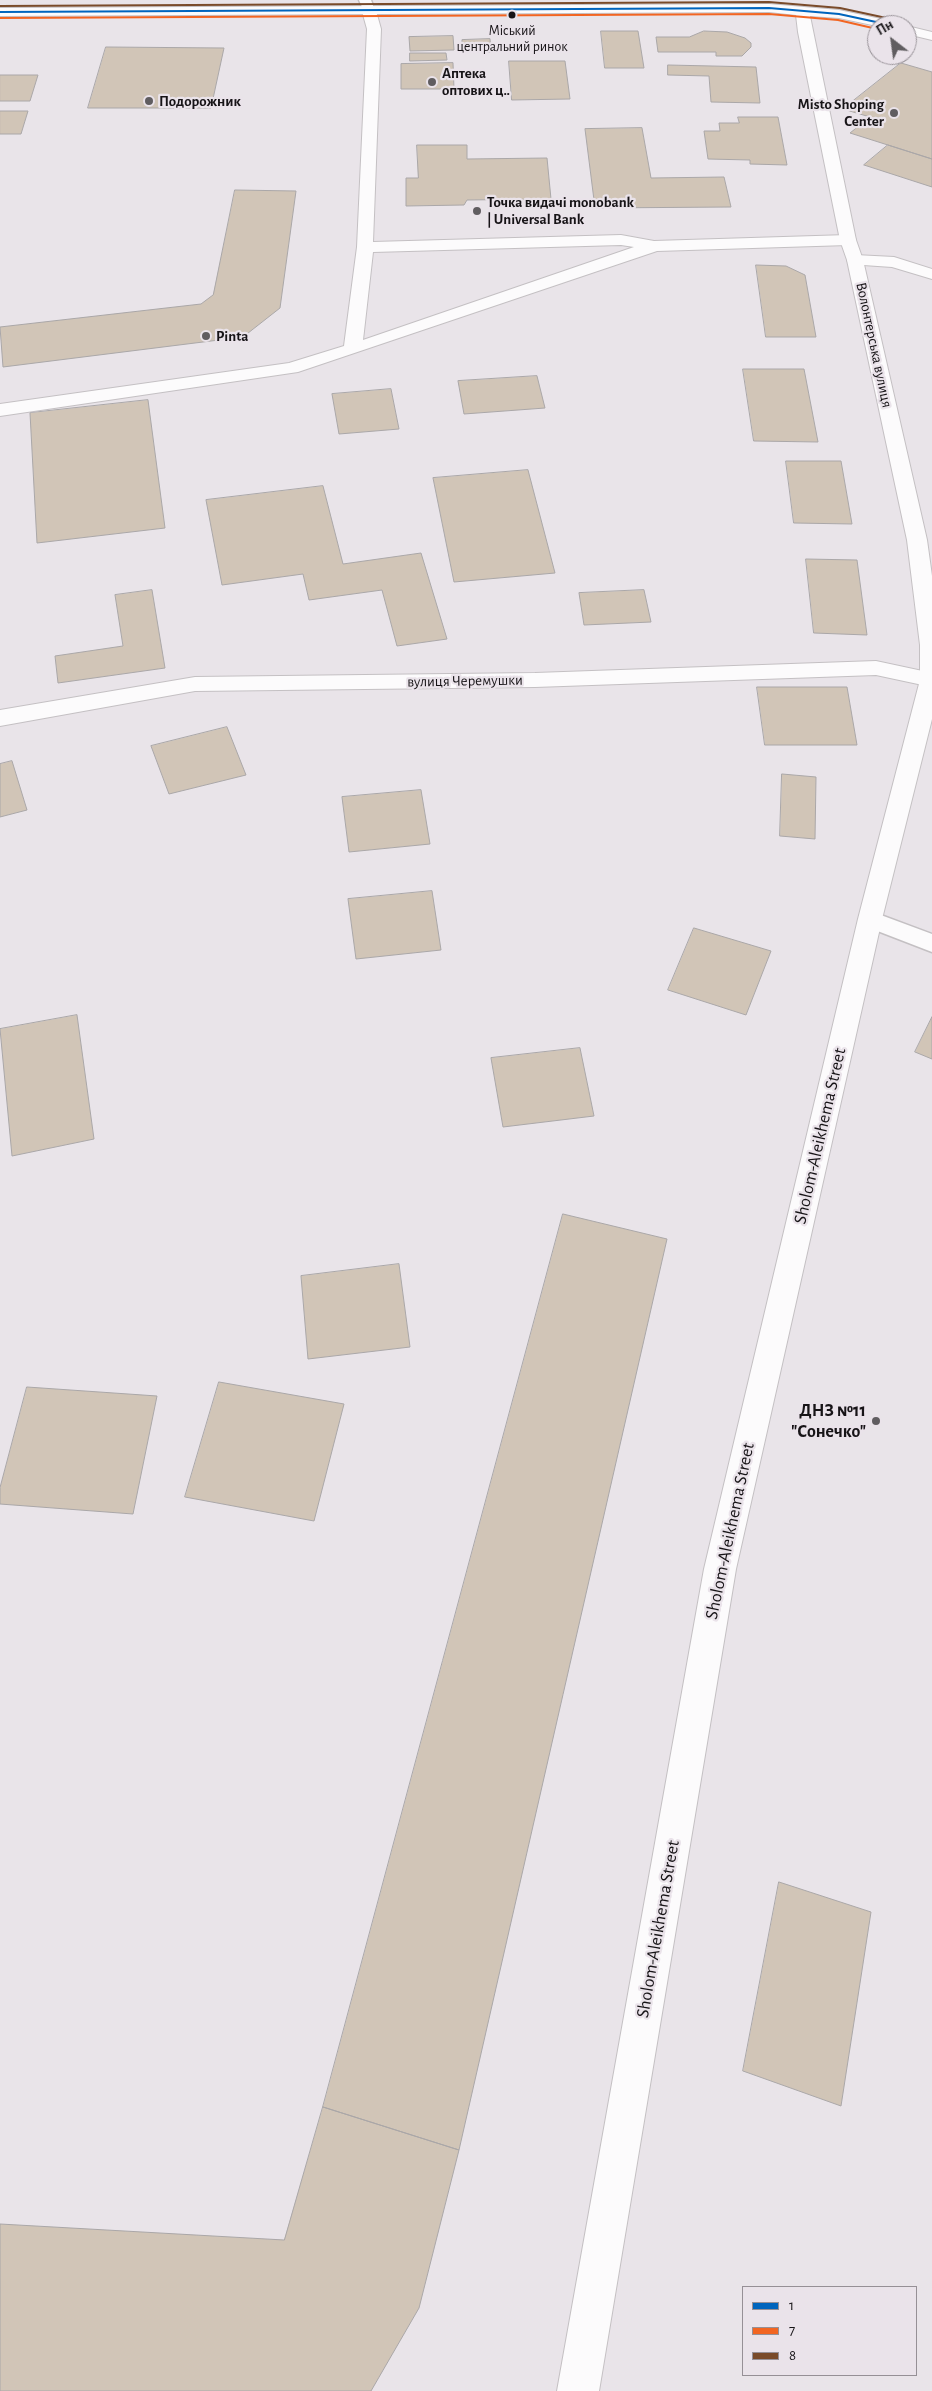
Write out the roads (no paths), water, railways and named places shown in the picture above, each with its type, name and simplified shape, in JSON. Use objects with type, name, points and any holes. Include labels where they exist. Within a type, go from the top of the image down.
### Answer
[{"type":"street","points":[[353,348],[365,247],[374,29],[367,6]]},
{"type":"street","points":[[0,12],[367,6],[769,8],[867,19]]},
{"type":"street","name":"Волонтерська вулиця","points":[[803,11],[805,32],[848,240],[856,260],[917,540],[931,646],[932,680]]},
{"type":"street","points":[[917,32],[932,36]]},
{"type":"street","points":[[365,247],[621,240],[656,246],[848,240]]},
{"type":"street","points":[[0,410],[283,370],[322,360],[656,246]]},
{"type":"street","points":[[856,260],[894,262],[932,274]]},
{"type":"street","name":"вулиця Черемушки","points":[[0,718],[195,684],[535,680],[876,668],[932,680]]},
{"type":"street","name":"Sholom-Aleikhema Street","points":[[578,2391],[720,1569],[870,918],[932,680]]},
{"type":"lane","points":[[870,918],[932,943]]},
{"type":"place","name":"Міський центральний ринок","points":[[512,15]]},
{"type":"place","name":"Аптека оптових ц‥","points":[[432,82]]},
{"type":"place","name":"Подорожник","points":[[149,101]]},
{"type":"place","name":"Misto Shoping Center","points":[[894,113]]},
{"type":"place","name":"Точка видачі monobank | Universal Bank","points":[[477,211]]},
{"type":"place","name":"Pinta","points":[[206,336]]},
{"type":"place","name":"ДНЗ №11 \"Сонечко\"","points":[[876,1421]]}]
